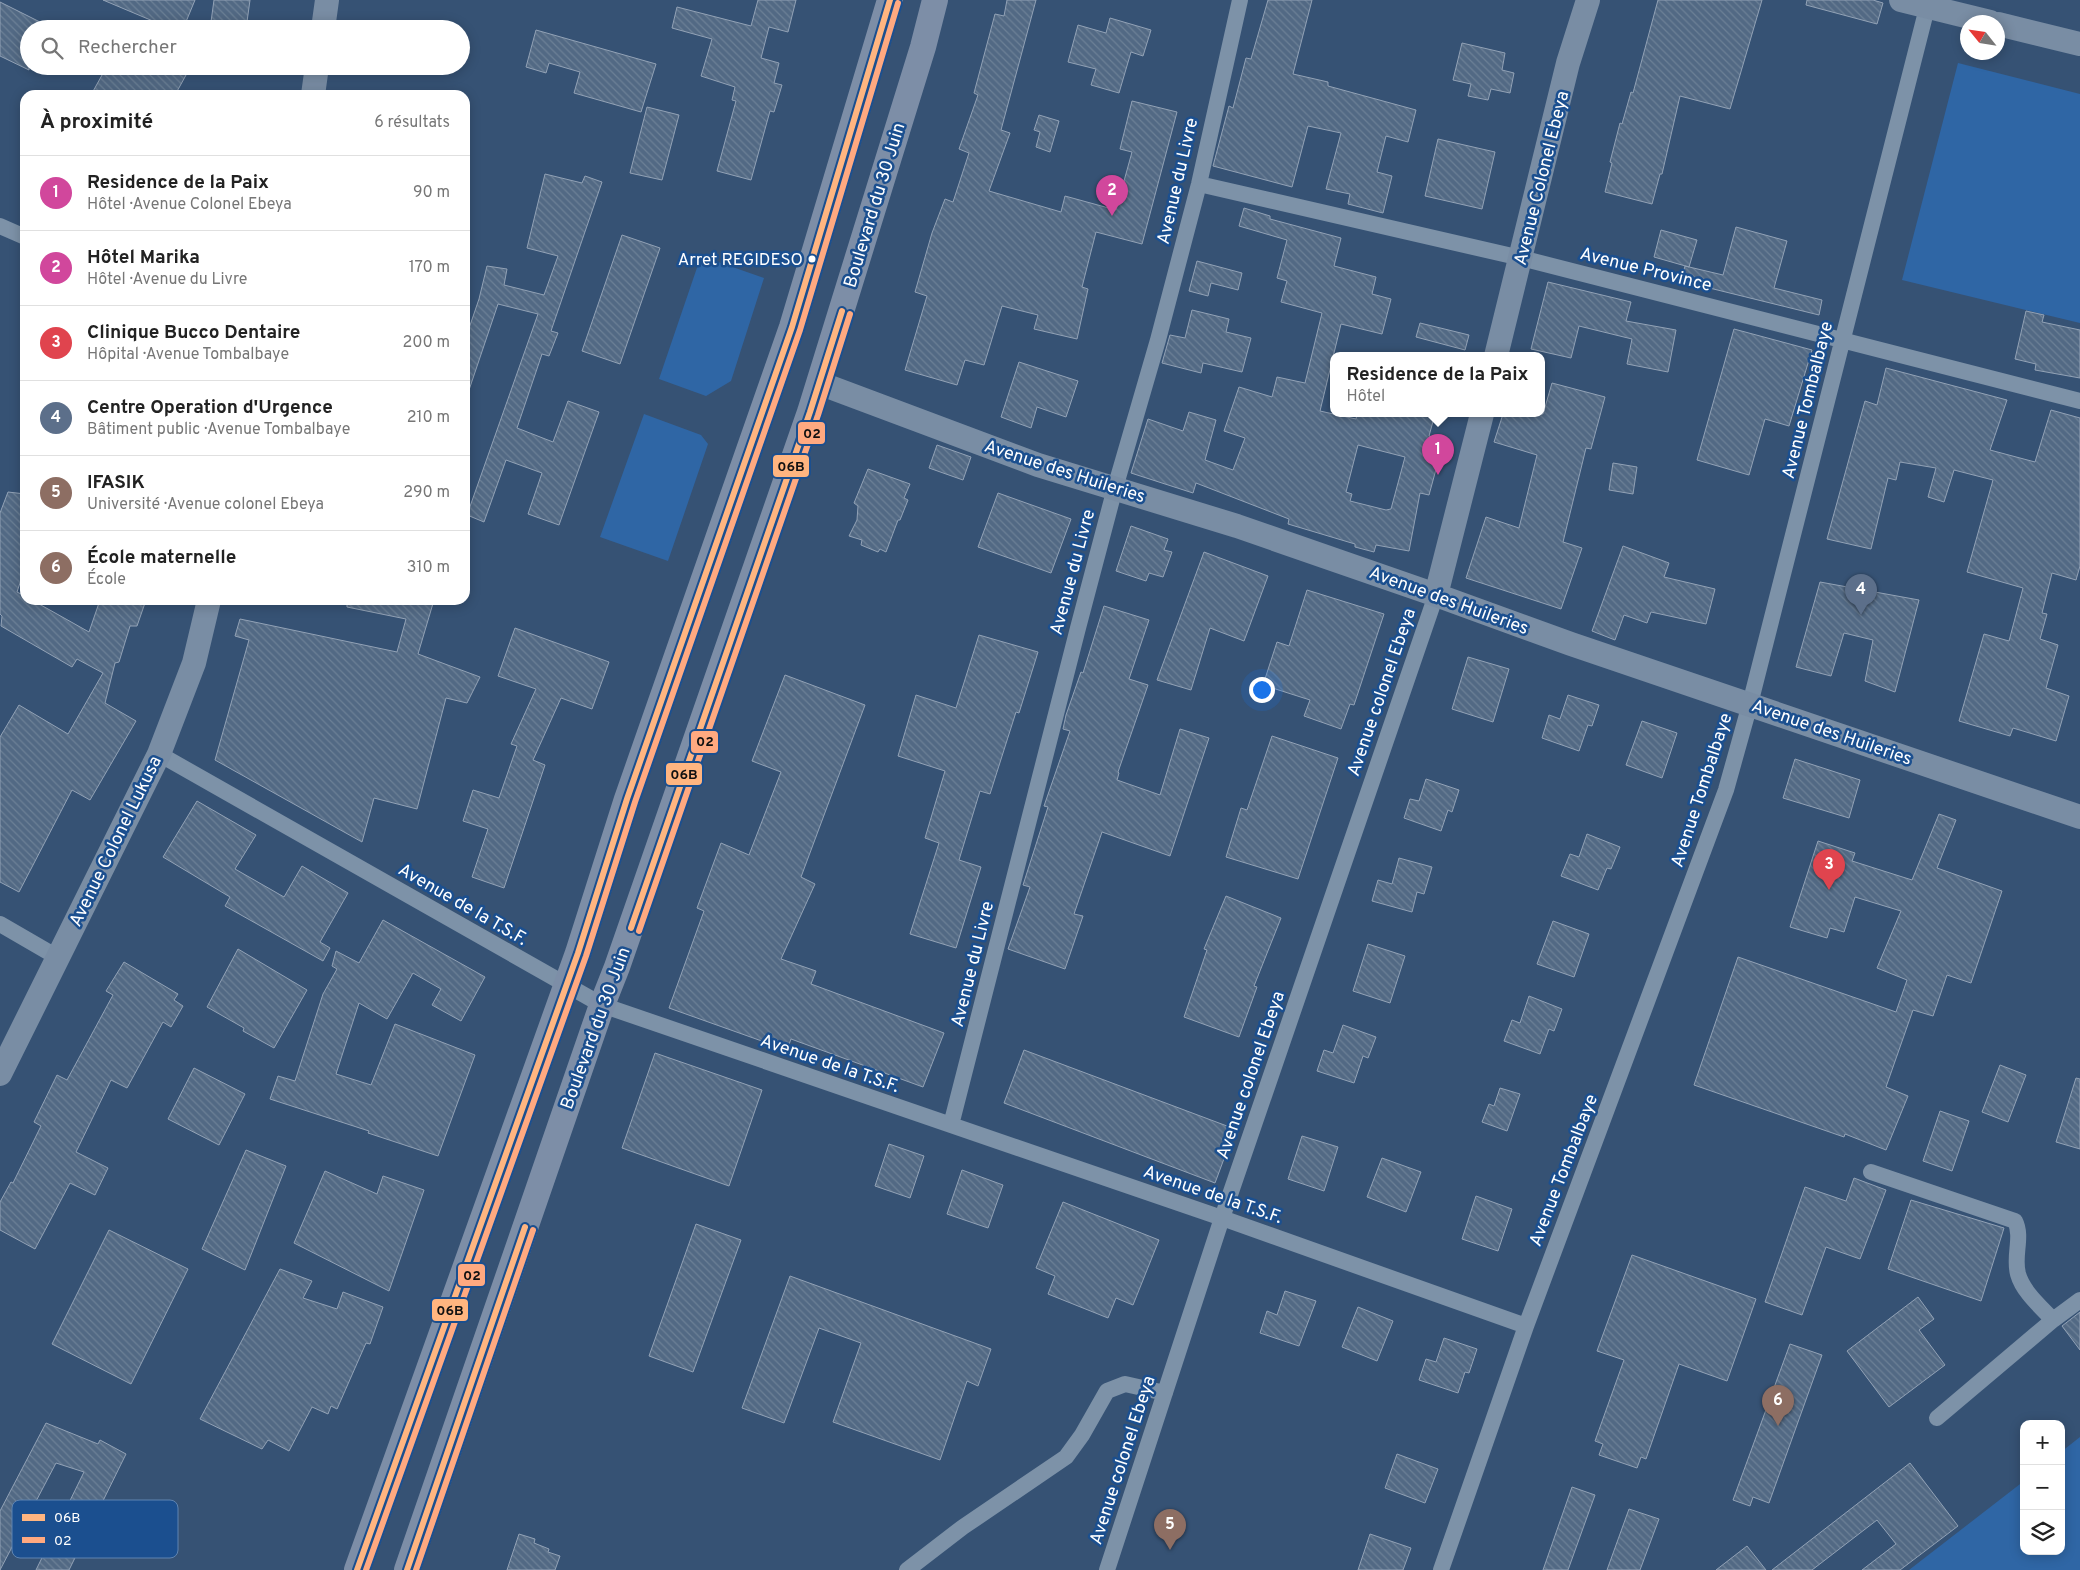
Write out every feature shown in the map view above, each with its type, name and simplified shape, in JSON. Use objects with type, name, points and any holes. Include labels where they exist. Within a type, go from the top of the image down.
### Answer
[{"type":"main road","points":[[324,20],[327,0]]},
{"type":"main road","points":[[357,1570],[566,985],[627,799],[792,327],[890,0]]},
{"type":"main road","name":"Boulevard du 30 Juin","points":[[407,1570],[819,383],[936,0]]},
{"type":"main road","name":"Avenue Colonel Ebeya","points":[[1497,352],[1568,64],[1588,0]]},
{"type":"main road","points":[[1901,0],[1928,4],[1966,15]]},
{"type":"main road","points":[[2005,26],[2080,44]]},
{"type":"main road","points":[[314,90],[316,75]]},
{"type":"main road","name":"Avenue des Huileries","points":[[819,383],[1038,465],[1236,526],[1436,595],[1570,644],[2080,817]]},
{"type":"main road","name":"Avenue Colonel Ebeya","points":[[1436,595],[1481,417]]},
{"type":"main road","name":"Avenue Colonel Lukusa","points":[[0,1074],[159,754],[194,663],[209,605]]},
{"type":"street","name":"Avenue du Livre","points":[[951,1125],[1115,488],[1158,340],[1199,184],[1240,0]]},
{"type":"street","name":"Avenue Tombalbaye","points":[[1441,1570],[1526,1326],[1722,799],[1750,704],[1928,4]]},
{"type":"street","name":"Avenue Province","points":[[1199,184],[1521,258],[2080,401]]},
{"type":"street","points":[[0,226],[20,235]]},
{"type":"street","name":"Avenue colonel Ebeya","points":[[1107,1570],[1222,1218],[1436,595]]},
{"type":"street","name":"Avenue de la T.S.F.","points":[[159,754],[602,1005],[1222,1218],[1526,1326]]},
{"type":"street","points":[[0,924],[57,957]]},
{"type":"street","points":[[1871,1172],[2015,1221],[2020,1230],[2017,1253],[2018,1274],[2029,1294],[2053,1320]]},
{"type":"street","points":[[1937,1418],[2053,1320],[2080,1300]]},
{"type":"street","points":[[907,1570],[962,1527],[1066,1457],[1082,1435],[1107,1391],[1125,1384],[1165,1393]]},
{"type":"shaded area","points":[[1958,63],[2080,94],[2080,323],[1902,280]]},
{"type":"shaded area","points":[[701,256],[764,278],[731,381],[706,396],[659,379]]},
{"type":"shaded area","points":[[644,414],[701,435],[708,444],[668,561],[600,537]]},
{"type":"shaded area","points":[[2080,1437],[2080,1570],[1909,1570],[2020,1484],[2020,1555],[2065,1555],[2065,1449]]},
{"type":"building","points":[[103,0],[195,0],[187,20],[150,20]]},
{"type":"building","points":[[214,0],[250,0],[247,20],[211,20]]},
{"type":"building","points":[[758,0],[796,0],[788,32],[769,27],[761,58],[779,63],[774,83],[782,85],[774,112],[770,111],[751,180],[717,171],[736,101],[732,100],[735,87],[701,76],[712,39],[672,28],[677,7],[751,26]]},
{"type":"building","points":[[1007,0],[1036,0],[1001,130],[1010,133],[989,191],[1061,212],[1065,196],[1116,210],[1132,152],[1120,149],[1132,101],[1177,112],[1142,244],[1096,232],[1082,287],[1088,289],[1077,339],[1034,329],[1038,315],[1002,306],[984,365],[965,360],[957,385],[905,370],[927,296],[915,292],[932,233],[945,199],[953,202],[969,153],[959,149],[978,95],[974,93],[995,14],[1004,16]]},
{"type":"building","points":[[1268,0],[1312,0],[1293,74],[1328,82],[1328,86],[1416,110],[1408,142],[1386,136],[1377,172],[1392,176],[1383,213],[1348,204],[1350,194],[1326,189],[1341,133],[1308,126],[1292,187],[1213,166],[1229,106],[1233,108],[1246,58],[1251,59]]},
{"type":"building","points":[[1658,0],[1762,0],[1730,109],[1680,96],[1662,174],[1660,174],[1652,204],[1605,192],[1620,123],[1622,124],[1631,92],[1633,93]]},
{"type":"building","points":[[1807,0],[1873,0],[1883,3],[1877,24],[1806,5]]},
{"type":"building","points":[[0,2],[36,20],[20,20],[20,66],[0,56]]},
{"type":"building","points":[[1110,18],[1151,30],[1143,56],[1131,52],[1119,93],[1091,85],[1096,69],[1068,62],[1078,25],[1106,33]]},
{"type":"building","points":[[536,30],[656,64],[641,112],[574,93],[580,72],[549,63],[546,73],[526,67]]},
{"type":"building","points":[[1462,43],[1505,53],[1502,70],[1514,73],[1510,93],[1491,89],[1488,100],[1468,96],[1471,84],[1453,80]]},
{"type":"building","points":[[102,75],[186,75],[178,90],[94,90]]},
{"type":"building","points":[[647,107],[679,115],[662,180],[630,173]]},
{"type":"building","points":[[1039,115],[1059,121],[1050,152],[1036,147],[1040,132],[1034,130]]},
{"type":"building","points":[[1438,139],[1495,152],[1482,209],[1425,196]]},
{"type":"building","points":[[545,174],[582,183],[585,176],[602,182],[551,331],[558,333],[549,356],[542,354],[517,428],[553,442],[568,401],[599,412],[559,525],[528,514],[542,473],[506,460],[484,522],[470,516],[470,507],[538,314],[498,304],[470,387],[470,325],[487,266],[507,269],[504,285],[544,295],[558,256],[527,248]]},
{"type":"building","points":[[1244,208],[1270,216],[1270,219],[1341,238],[1334,266],[1376,277],[1372,294],[1391,299],[1382,334],[1341,324],[1334,352],[1330,352],[1330,370],[1320,411],[1330,413],[1330,417],[1356,419],[1356,417],[1434,417],[1429,436],[1444,440],[1429,495],[1420,493],[1409,551],[1376,545],[1374,552],[1355,547],[1355,544],[1288,524],[1289,519],[1196,483],[1193,493],[1131,473],[1148,419],[1183,431],[1189,412],[1216,420],[1205,460],[1233,470],[1245,438],[1224,431],[1239,387],[1272,397],[1277,377],[1305,383],[1322,313],[1281,302],[1287,281],[1277,278],[1287,240],[1239,226]],"holes":[[[1358,445],[1405,457],[1391,509],[1386,510],[1350,501],[1352,494],[1346,492]]]},
{"type":"building","points":[[1736,227],[1787,241],[1774,288],[1822,300],[1819,315],[1681,281],[1685,266],[1723,275]]},
{"type":"building","points":[[1661,230],[1697,240],[1689,267],[1654,257]]},
{"type":"building","points":[[622,235],[660,248],[620,364],[582,351]]},
{"type":"building","points":[[1197,261],[1242,273],[1238,290],[1211,283],[1208,296],[1189,291]]},
{"type":"building","points":[[1548,282],[1631,302],[1626,321],[1676,330],[1668,372],[1627,364],[1632,339],[1579,326],[1571,358],[1531,349]]},
{"type":"building","points":[[1192,310],[1229,319],[1226,332],[1251,338],[1242,372],[1203,363],[1201,373],[1162,363],[1170,335],[1185,338]]},
{"type":"building","points":[[2026,311],[2044,315],[2042,322],[2080,330],[2080,378],[2035,370],[2036,364],[2015,359]]},
{"type":"building","points":[[1420,323],[1469,335],[1465,350],[1416,337]]},
{"type":"building","points":[[1734,329],[1812,350],[1789,426],[1765,419],[1749,475],[1697,460]]},
{"type":"building","points":[[1019,362],[1078,381],[1066,417],[1037,407],[1031,428],[1001,417]]},
{"type":"building","points":[[1886,368],[2007,400],[1990,450],[2035,462],[2051,410],[2080,418],[2080,566],[2076,580],[2052,573],[2042,613],[2047,614],[2040,639],[2058,645],[2046,688],[2069,696],[2056,741],[2013,728],[2010,736],[1959,721],[1984,634],[2009,641],[2023,588],[1967,572],[1993,480],[1954,470],[1944,502],[1928,497],[1936,468],[1900,462],[1896,480],[1888,478],[1871,549],[1827,539],[1865,401],[1877,405]]},
{"type":"building","points":[[1552,383],[1605,397],[1591,449],[1586,448],[1563,542],[1582,548],[1561,609],[1466,578],[1486,517],[1519,528],[1537,455],[1494,442],[1502,417],[1545,417],[1545,407]]},
{"type":"building","points":[[937,445],[971,457],[963,480],[929,468]]},
{"type":"building","points":[[1613,463],[1637,467],[1633,494],[1609,490]]},
{"type":"building","points":[[868,469],[910,484],[904,498],[908,500],[886,552],[880,549],[878,552],[861,545],[862,540],[849,536],[857,520],[858,506],[854,503]]},
{"type":"building","points":[[8,492],[20,493],[20,583],[17,592],[20,594],[20,605],[41,605],[89,632],[98,605],[144,605],[137,626],[130,626],[119,662],[115,663],[105,703],[136,721],[90,800],[72,790],[19,892],[0,882],[0,737],[19,705],[68,734],[103,673],[77,659],[72,667],[1,626],[0,513]]},
{"type":"building","points":[[998,493],[1071,519],[1051,573],[978,547]]},
{"type":"building","points":[[1131,526],[1168,539],[1164,550],[1172,552],[1163,577],[1149,573],[1146,581],[1116,571]]},
{"type":"building","points":[[1623,546],[1669,563],[1664,577],[1715,589],[1706,624],[1651,612],[1647,623],[1624,615],[1615,640],[1592,631]]},
{"type":"building","points":[[1204,552],[1268,576],[1244,641],[1210,628],[1191,690],[1157,680]]},
{"type":"building","points":[[1820,582],[1919,600],[1895,692],[1865,681],[1873,640],[1844,633],[1831,676],[1796,667]]},
{"type":"building","points":[[1307,590],[1384,614],[1354,705],[1350,704],[1341,729],[1304,716],[1310,700],[1263,685],[1277,642],[1289,646]]},
{"type":"building","points":[[347,605],[433,605],[418,654],[480,677],[467,703],[446,698],[417,809],[374,798],[362,842],[215,760],[249,640],[235,636],[240,619],[397,652],[406,619],[347,607]]},
{"type":"building","points":[[1104,606],[1149,620],[1129,679],[1148,685],[1118,772],[1117,780],[1160,795],[1180,729],[1209,738],[1170,856],[1102,832],[1074,914],[1083,916],[1065,969],[1008,949],[1030,887],[1023,885],[1048,807],[1044,806],[1070,731],[1063,729],[1066,715],[1081,672],[1083,673]]},
{"type":"building","points":[[515,628],[609,662],[592,709],[561,698],[533,760],[545,765],[504,888],[472,877],[488,829],[463,821],[473,790],[499,798],[517,746],[511,744],[536,689],[498,676]]},
{"type":"building","points":[[979,635],[1038,652],[1019,713],[1016,712],[990,794],[980,791],[959,860],[981,867],[956,948],[910,934],[939,843],[925,838],[945,771],[898,756],[916,695],[956,708]]},
{"type":"building","points":[[1468,657],[1509,669],[1493,722],[1452,709]]},
{"type":"building","points":[[785,675],[865,705],[801,877],[815,884],[781,959],[816,971],[811,984],[944,1033],[923,1087],[791,1039],[787,1050],[669,1008],[704,911],[697,908],[721,843],[749,855],[781,772],[752,761]]},
{"type":"building","points":[[1568,695],[1599,705],[1592,726],[1588,725],[1579,751],[1542,738],[1549,715],[1560,719]]},
{"type":"building","points":[[1642,721],[1677,733],[1662,778],[1626,765]]},
{"type":"building","points":[[1272,736],[1338,758],[1298,879],[1226,857],[1241,808],[1247,810]]},
{"type":"building","points":[[1795,759],[1860,780],[1849,818],[1783,798]]},
{"type":"building","points":[[1426,779],[1459,790],[1452,812],[1448,810],[1441,831],[1404,818],[1410,799],[1419,801]]},
{"type":"building","points":[[197,801],[256,835],[235,869],[284,897],[302,866],[348,893],[320,942],[330,948],[323,961],[225,906],[230,897],[163,857]]},
{"type":"building","points":[[1939,814],[1956,820],[1937,868],[2002,891],[1971,983],[1947,975],[1933,1016],[1913,1010],[1886,1087],[1908,1096],[1886,1150],[1845,1134],[1844,1137],[1694,1085],[1738,957],[1896,1012],[1907,980],[1877,968],[1901,911],[1855,897],[1844,932],[1830,928],[1827,938],[1790,927],[1818,841],[1855,853],[1852,861],[1912,880]]},
{"type":"building","points":[[1587,834],[1620,847],[1611,869],[1607,868],[1598,890],[1561,876],[1570,854],[1579,857]]},
{"type":"building","points":[[1399,858],[1432,867],[1424,894],[1417,892],[1412,912],[1372,901],[1378,880],[1392,884]]},
{"type":"building","points":[[1226,896],[1281,918],[1254,986],[1257,987],[1239,1037],[1184,1017],[1207,950],[1204,949]]},
{"type":"building","points":[[383,920],[485,977],[461,1021],[432,1005],[441,989],[413,973],[387,1019],[359,1003],[336,1074],[371,1085],[395,1024],[475,1055],[438,1156],[368,1133],[369,1131],[270,1099],[278,1076],[295,1081],[323,994],[337,969],[332,966],[336,951],[359,963]]},
{"type":"building","points":[[1553,921],[1589,934],[1574,977],[1537,964]]},
{"type":"building","points":[[1368,944],[1405,956],[1390,1003],[1353,991]]},
{"type":"building","points":[[238,949],[307,990],[274,1048],[243,1031],[244,1028],[207,1007]]},
{"type":"building","points":[[124,962],[178,994],[174,1000],[183,1006],[171,1027],[163,1022],[127,1088],[111,1080],[76,1152],[108,1168],[95,1195],[70,1183],[35,1249],[0,1230],[0,1202],[11,1182],[13,1183],[41,1126],[34,1122],[57,1075],[67,1080],[113,995],[106,991]]},
{"type":"building","points":[[1529,996],[1562,1009],[1554,1031],[1549,1029],[1540,1054],[1504,1041],[1512,1020],[1520,1023]]},
{"type":"building","points":[[1343,1025],[1376,1037],[1368,1058],[1363,1056],[1354,1083],[1317,1071],[1324,1050],[1333,1053]]},
{"type":"building","points":[[1024,1050],[1235,1129],[1215,1183],[1004,1103]]},
{"type":"building","points":[[655,1053],[762,1090],[729,1186],[622,1148]]},
{"type":"building","points":[[2000,1065],[2026,1075],[2008,1122],[1982,1112]]},
{"type":"building","points":[[194,1068],[245,1094],[219,1145],[168,1119]]},
{"type":"building","points":[[2076,1078],[2080,1079],[2080,1149],[2056,1142]]},
{"type":"building","points":[[1500,1088],[1520,1094],[1507,1131],[1482,1122],[1489,1104],[1494,1106]]},
{"type":"building","points":[[1940,1111],[1969,1121],[1952,1171],[1923,1161]]},
{"type":"building","points":[[1302,1136],[1338,1147],[1324,1191],[1288,1179]]},
{"type":"building","points":[[889,1144],[924,1156],[910,1198],[875,1186]]},
{"type":"building","points":[[246,1150],[286,1166],[245,1270],[202,1249]]},
{"type":"building","points":[[1382,1158],[1421,1172],[1406,1212],[1367,1197]]},
{"type":"building","points":[[962,1170],[1003,1185],[988,1228],[947,1214]]},
{"type":"building","points":[[325,1171],[377,1194],[383,1176],[424,1190],[389,1291],[294,1243]]},
{"type":"building","points":[[1854,1178],[1886,1190],[1860,1259],[1826,1247],[1802,1315],[1765,1302],[1805,1187],[1846,1201]]},
{"type":"building","points":[[1476,1196],[1512,1209],[1498,1251],[1462,1239]]},
{"type":"building","points":[[1911,1200],[2004,1228],[1981,1301],[1888,1269]]},
{"type":"building","points":[[1063,1202],[1159,1240],[1133,1305],[1116,1298],[1108,1318],[1048,1294],[1055,1276],[1036,1268]]},
{"type":"building","points":[[696,1224],[741,1240],[693,1372],[649,1356]]},
{"type":"building","points":[[109,1230],[188,1269],[131,1384],[52,1344]]},
{"type":"building","points":[[1632,1255],[1756,1299],[1727,1381],[1679,1364],[1646,1459],[1641,1457],[1637,1468],[1599,1455],[1603,1444],[1595,1441],[1624,1360],[1597,1351]]},
{"type":"building","points":[[280,1269],[312,1281],[303,1298],[337,1309],[343,1292],[383,1307],[370,1344],[366,1343],[337,1409],[331,1406],[328,1414],[312,1407],[289,1451],[268,1440],[262,1449],[200,1419]]},
{"type":"building","points":[[790,1276],[991,1349],[978,1386],[967,1381],[940,1460],[833,1422],[861,1343],[819,1328],[784,1423],[742,1408]]},
{"type":"building","points":[[1285,1291],[1316,1301],[1299,1346],[1260,1333],[1267,1311],[1277,1315]]},
{"type":"building","points":[[1918,1297],[1934,1319],[1919,1330],[1945,1365],[1889,1407],[1847,1351]]},
{"type":"building","points":[[1358,1307],[1393,1321],[1377,1361],[1342,1347]]},
{"type":"building","points":[[2080,1312],[2080,1350],[2062,1326]]},
{"type":"building","points":[[1444,1338],[1477,1349],[1469,1373],[1465,1372],[1458,1393],[1419,1380],[1426,1359],[1436,1362]]},
{"type":"building","points":[[1790,1344],[1822,1355],[1769,1503],[1753,1497],[1750,1506],[1733,1500]]},
{"type":"building","points":[[46,1423],[98,1444],[100,1440],[126,1454],[103,1500],[70,1500],[84,1472],[56,1463],[37,1500],[12,1500],[12,1547],[0,1570],[0,1511]]},
{"type":"building","points":[[1397,1454],[1438,1469],[1425,1503],[1385,1488]]},
{"type":"building","points":[[1910,1463],[1958,1526],[1900,1570],[1862,1570],[1896,1544],[1877,1520],[1812,1570],[1772,1570]]},
{"type":"building","points":[[1572,1487],[1595,1495],[1568,1570],[1543,1570]]},
{"type":"building","points":[[1629,1509],[1659,1519],[1640,1570],[1607,1570]]},
{"type":"building","points":[[519,1534],[535,1539],[534,1543],[549,1549],[548,1552],[560,1556],[555,1570],[507,1570]]},
{"type":"building","points":[[1370,1534],[1411,1548],[1403,1570],[1358,1570]]},
{"type":"building","points":[[1747,1546],[1766,1570],[1716,1570]]},
{"type":"building","points":[[42,1558],[75,1558],[69,1570],[36,1570]]},
{"type":"transit line","name":"06B","points":[[357,1570],[578,953],[627,799],[792,327],[890,0]]},
{"type":"transit line","name":"02","points":[[366,1570],[586,956],[635,802],[800,330],[898,3]]},
{"type":"transit line","name":"06B","points":[[631,928],[810,412],[842,311]]},
{"type":"transit line","name":"02","points":[[639,931],[818,415],[850,314]]},
{"type":"transit line","name":"06B","points":[[407,1570],[525,1227]]},
{"type":"transit line","name":"02","points":[[416,1570],[533,1230]]},
{"type":"place","name":"Hôtel Marika","points":[[1112,216]]},
{"type":"place","name":"Arret REGIDESO","points":[[812,259]]},
{"type":"place","name":"Residence de la Paix","points":[[1438,475]]},
{"type":"place","name":"Centre Operation d'Urgence","points":[[1861,615]]},
{"type":"place","name":"Clinique Bucco Dentaire","points":[[1829,890]]},
{"type":"place","name":"École maternelle","points":[[1778,1426]]},
{"type":"place","name":"IFASIK","points":[[1170,1550]]}]
